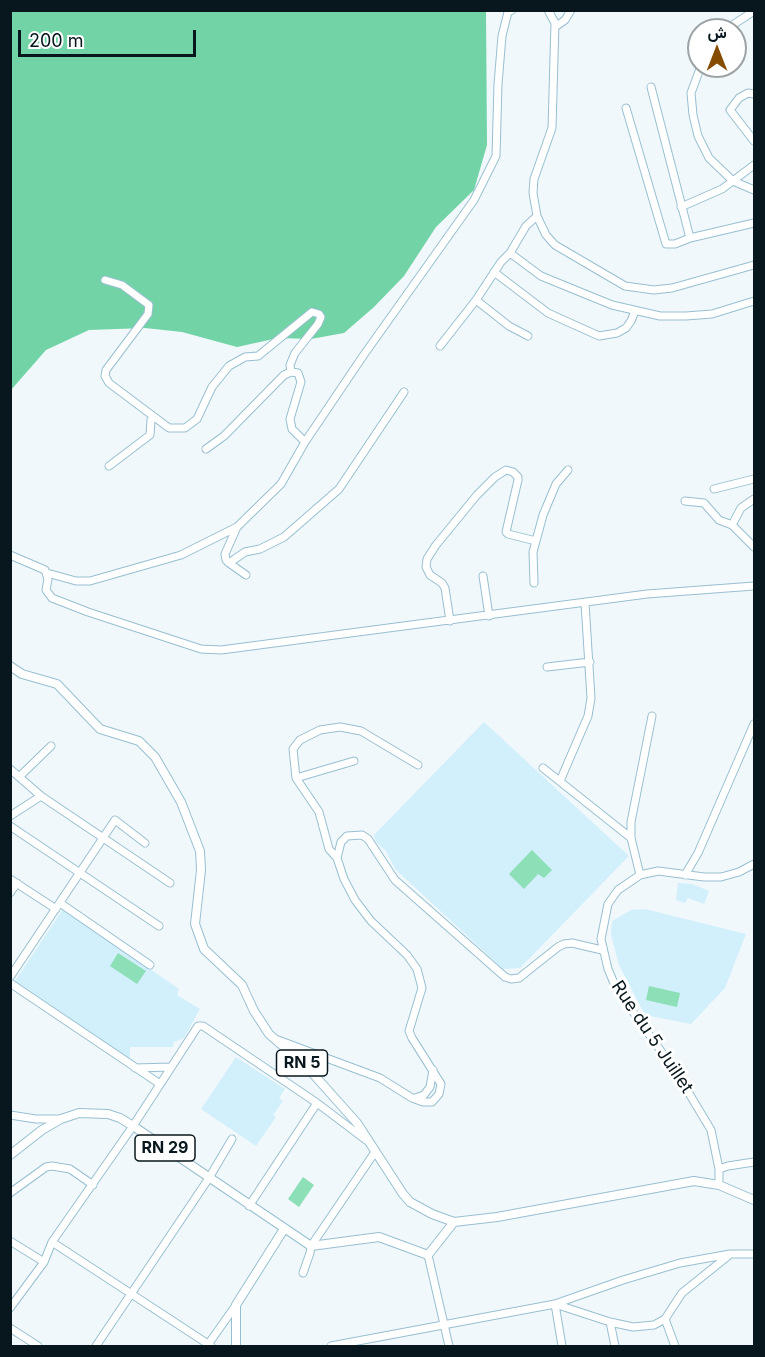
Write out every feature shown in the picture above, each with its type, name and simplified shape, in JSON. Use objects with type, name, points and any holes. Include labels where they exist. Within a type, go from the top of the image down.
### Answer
[{"type":"main road","name":"RN 5","points":[[10,666],[22,674],[57,684],[100,729],[139,741],[155,757],[181,802],[200,851],[201,870],[195,924],[204,950],[242,985],[254,1011],[274,1039],[307,1067],[357,1123],[410,1202],[432,1214],[454,1222],[497,1217],[694,1181],[720,1185],[754,1200]]},
{"type":"main road","name":"RN 29","points":[[10,1155],[42,1130],[61,1119],[79,1113],[114,1116],[133,1126],[311,1246]]},
{"type":"main road","points":[[311,1246],[383,1238],[428,1255],[454,1222]]},
{"type":"main road","points":[[236,1347],[236,1305],[284,1229]]},
{"type":"street","points":[[10,555],[40,566],[46,573],[76,581],[90,581],[182,555],[237,527],[280,484],[305,442],[363,356],[474,200],[496,156],[502,36],[508,12],[512,10]]},
{"type":"street","points":[[548,10],[555,23],[552,128],[534,179],[533,193],[537,216],[546,235],[555,245],[625,286],[654,290],[672,288],[754,264]]},
{"type":"street","points":[[555,27],[565,20],[572,10]]},
{"type":"street","points":[[697,78],[691,93],[693,115],[698,136],[709,158],[733,181],[754,190]]},
{"type":"street","points":[[651,87],[690,238]]},
{"type":"street","points":[[754,94],[748,93],[739,98],[730,110],[754,141]]},
{"type":"street","points":[[626,108],[666,244],[675,244],[690,238],[754,223]]},
{"type":"street","points":[[681,207],[722,189],[754,165]]},
{"type":"street","points":[[440,346],[510,253],[526,226],[537,216]]},
{"type":"street","points":[[510,253],[541,276],[612,305],[660,316],[712,314],[754,301]]},
{"type":"street","points":[[494,272],[548,313],[599,336],[617,333],[626,328],[635,310]]},
{"type":"street","points":[[105,280],[122,285],[149,305],[148,314],[106,370],[105,376],[109,383],[169,428],[185,428],[197,419],[212,387],[230,366],[245,357],[258,356],[312,312],[318,314],[321,317],[318,324],[295,353],[290,364],[291,372]]},
{"type":"street","points":[[476,300],[509,326],[528,336]]},
{"type":"street","points":[[206,449],[224,436],[284,375],[291,372],[298,373],[301,382],[290,419],[292,429],[305,442]]},
{"type":"street","points":[[230,563],[245,552],[260,549],[284,537],[339,489],[404,392]]},
{"type":"street","points":[[109,466],[150,435],[151,420],[154,417]]},
{"type":"street","points":[[450,621],[445,588],[442,583],[430,575],[426,567],[427,559],[477,495],[495,477],[506,470],[513,472],[518,480],[506,532],[536,541]]},
{"type":"street","points":[[534,583],[532,559],[536,541],[552,492],[568,470]]},
{"type":"street","points":[[714,489],[754,479]]},
{"type":"street","points":[[732,525],[741,508],[754,499]]},
{"type":"street","points":[[685,501],[704,503],[719,520],[732,525],[754,548]]},
{"type":"street","points":[[237,527],[225,554],[225,560],[246,575]]},
{"type":"street","points":[[46,573],[46,590],[52,598],[201,649],[221,650],[647,594],[754,586]]},
{"type":"street","points":[[483,576],[489,616]]},
{"type":"street","points":[[560,781],[588,716],[591,698],[585,603]]},
{"type":"street","points":[[548,667],[590,662]]},
{"type":"street","points":[[652,716],[631,822],[631,838],[640,875],[658,871],[721,877],[739,872],[754,864]]},
{"type":"street","points":[[685,875],[698,853],[754,724]]},
{"type":"street","points":[[274,1039],[380,1078],[412,1098],[423,1102],[432,1102],[439,1094],[441,1084],[409,1031],[422,988],[417,969],[407,955],[371,921],[344,879],[337,858],[329,849],[318,812],[296,778],[293,750],[300,740],[320,729],[340,727],[361,731],[418,765]]},
{"type":"street","points":[[19,777],[51,747]]},
{"type":"street","points":[[296,778],[354,761]]},
{"type":"street","points":[[543,768],[631,838]]},
{"type":"street","points":[[10,769],[41,796],[170,883]]},
{"type":"street","points":[[10,816],[41,796]]},
{"type":"street","points":[[10,977],[115,820],[145,843]]},
{"type":"street","points":[[10,826],[159,926]]},
{"type":"street","points":[[337,858],[341,842],[347,836],[362,835],[368,839],[395,880],[505,977],[519,978],[564,944],[602,950]]},
{"type":"street","name":"Rue du 5 Juillet","points":[[640,875],[618,890],[608,904],[603,922],[602,950],[616,988],[678,1075],[711,1130],[720,1185]]},
{"type":"street","points":[[10,893],[14,881],[58,906],[150,965]]},
{"type":"street","points":[[10,983],[160,1084]]},
{"type":"street","points":[[10,1308],[44,1263],[52,1242],[133,1126],[196,1027],[203,1026],[369,1142]]},
{"type":"street","points":[[135,1068],[171,1067]]},
{"type":"street","points":[[412,1098],[424,1095],[430,1087],[433,1070]]},
{"type":"street","points":[[249,1206],[317,1104]]},
{"type":"street","points":[[10,1115],[36,1119],[61,1119]]},
{"type":"street","points":[[96,1347],[209,1178],[232,1139]]},
{"type":"street","points":[[303,1273],[311,1246],[375,1152]]},
{"type":"street","points":[[719,1169],[754,1162]]},
{"type":"street","points":[[10,1193],[46,1167],[52,1166],[70,1170],[93,1185]]},
{"type":"street","points":[[10,1241],[44,1263]]},
{"type":"street","points":[[52,1242],[209,1346],[236,1305]]},
{"type":"street","points":[[555,1304],[633,1327],[654,1325],[665,1319],[682,1293],[730,1254]]},
{"type":"street","points":[[331,1347],[555,1304],[680,1263],[730,1254],[754,1254]]},
{"type":"street","points":[[428,1255],[449,1347]]},
{"type":"street","points":[[555,1304],[562,1347]]},
{"type":"street","points":[[665,1319],[675,1347]]},
{"type":"street","points":[[610,1322],[615,1347]]},
{"type":"street","points":[[10,1328],[38,1347]]},
{"type":"shaded area","points":[[484,722],[629,856],[520,968],[503,969],[395,869],[386,851],[375,841],[374,835]]},
{"type":"shaded area","points":[[678,883],[692,884],[709,891],[704,904],[688,898],[685,903],[676,900]]},
{"type":"shaded area","points":[[63,909],[179,989],[177,995],[200,1009],[184,1038],[174,1042],[173,1047],[130,1047],[130,1059],[15,981]]},
{"type":"shaded area","points":[[645,909],[746,934],[725,988],[691,1024],[645,1015],[619,965],[611,935],[612,921],[631,910]]},
{"type":"shaded area","points":[[236,1057],[285,1089],[279,1098],[283,1101],[273,1115],[276,1117],[256,1146],[201,1109]]},
{"type":"green space","points":[[10,11],[486,11],[487,145],[474,190],[436,227],[404,276],[374,307],[344,333],[311,339],[278,338],[237,347],[182,332],[145,328],[89,330],[46,350],[11,390]]},
{"type":"green space","points":[[532,850],[552,870],[544,878],[538,874],[524,889],[509,874]]},
{"type":"green space","points":[[118,953],[146,971],[137,984],[110,966]]},
{"type":"green space","points":[[649,986],[680,993],[677,1007],[646,1000]]},
{"type":"green space","points":[[303,1177],[314,1185],[299,1207],[288,1199]]}]
